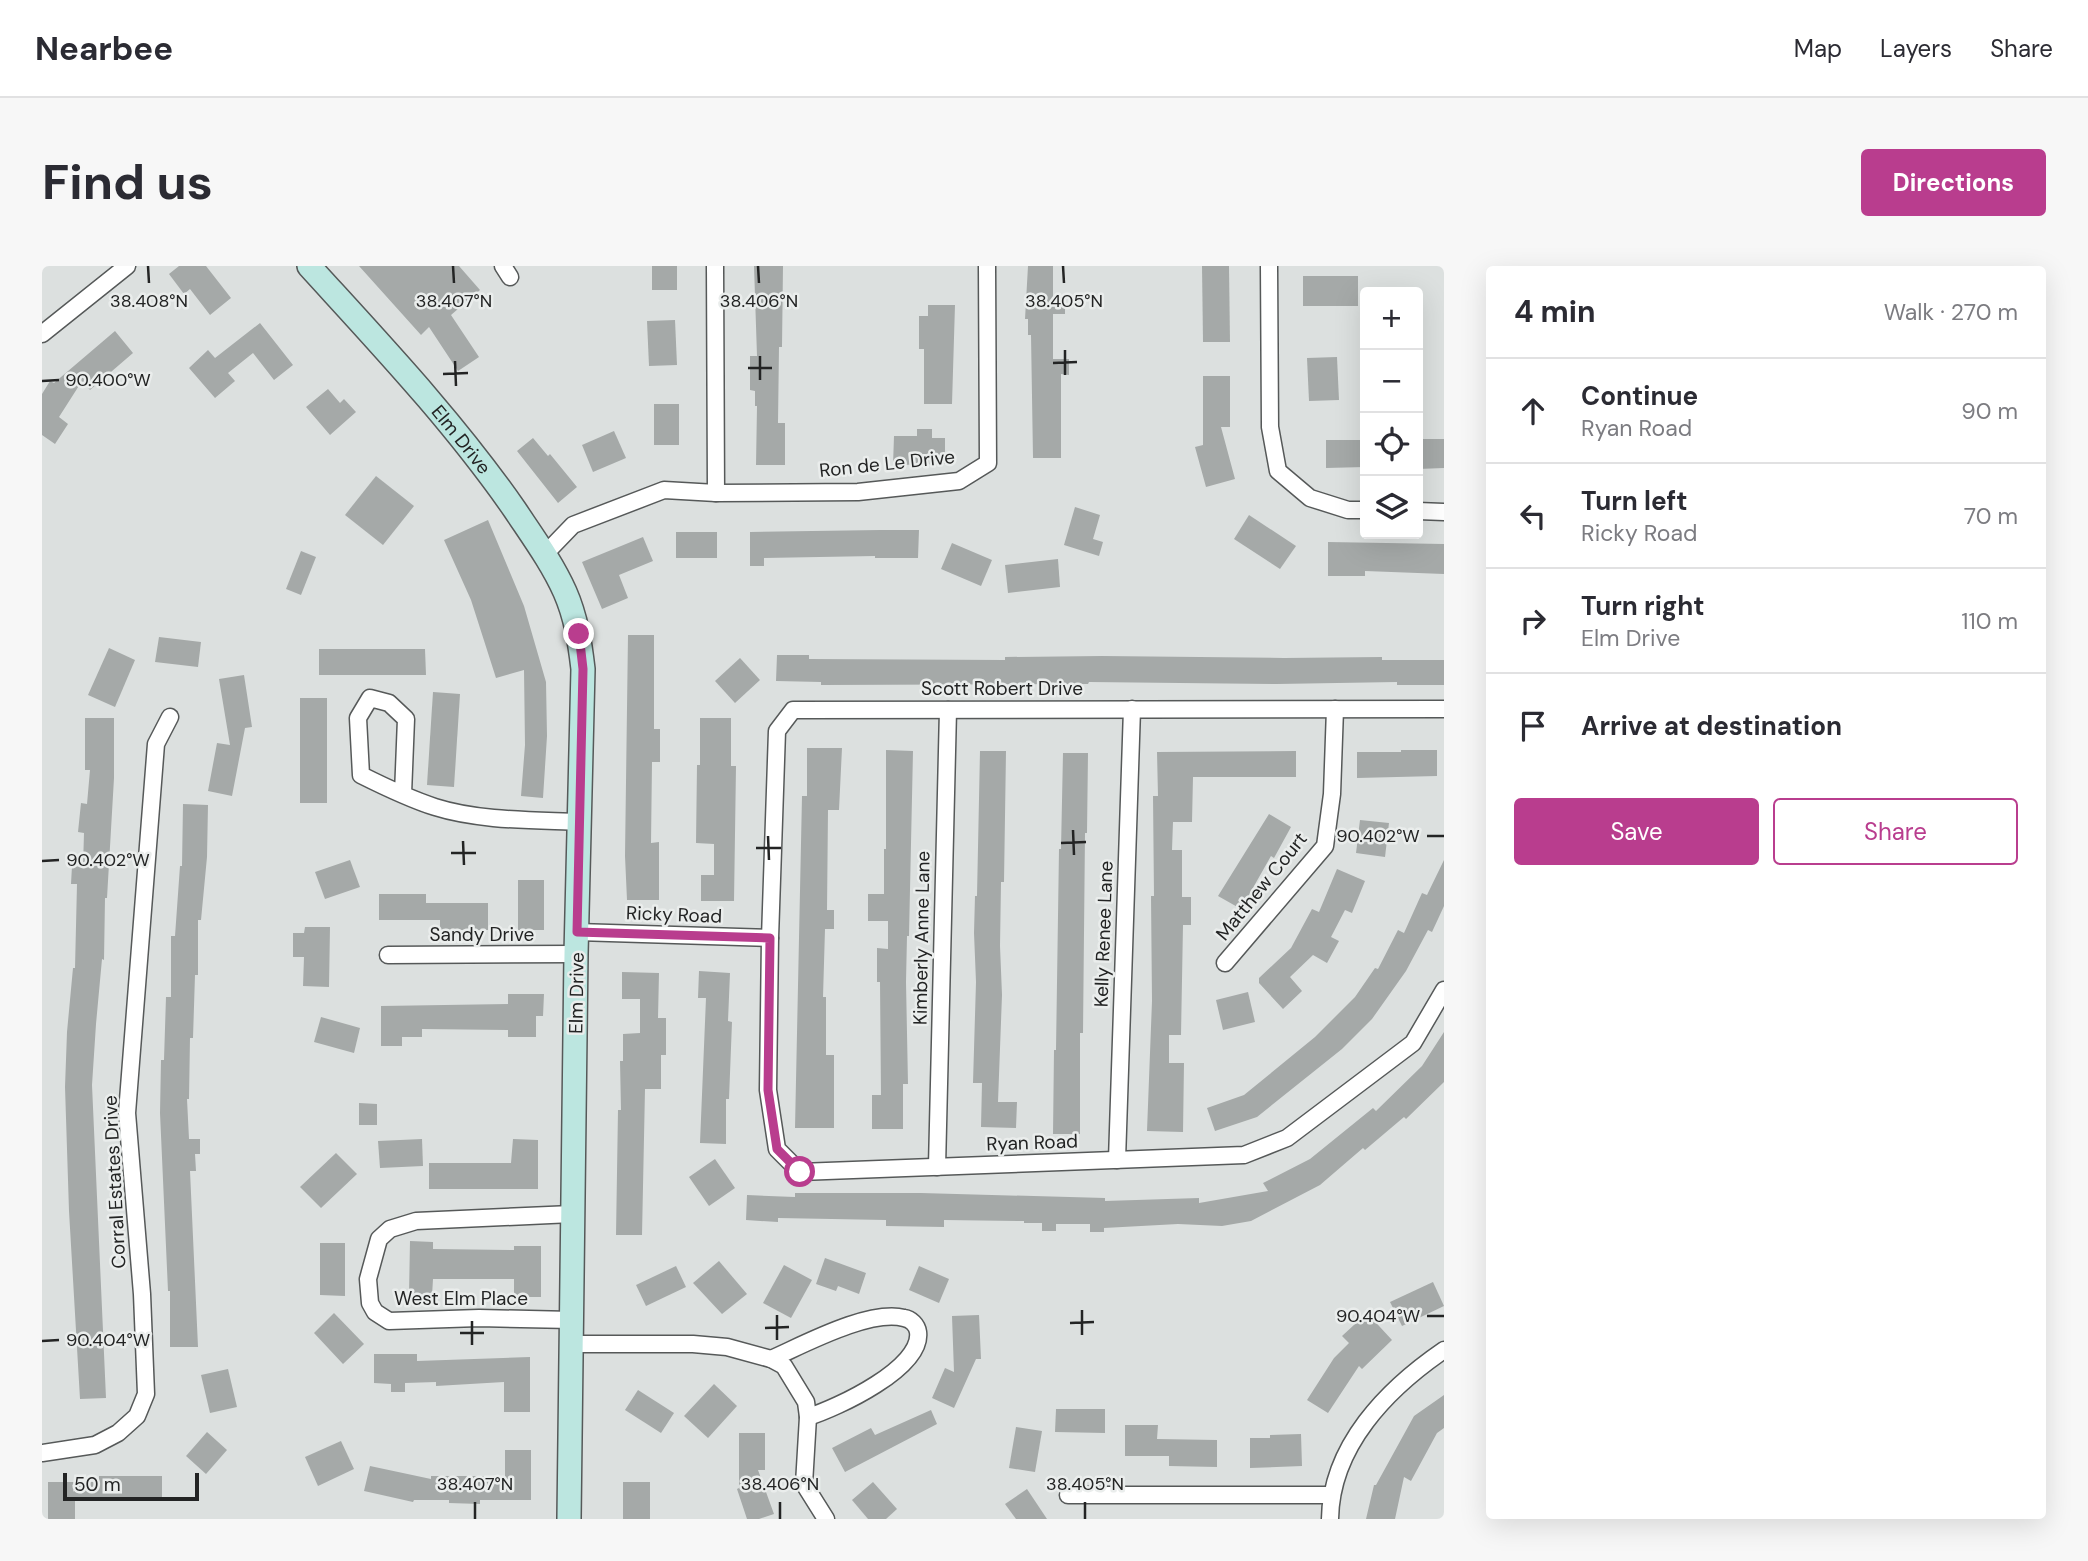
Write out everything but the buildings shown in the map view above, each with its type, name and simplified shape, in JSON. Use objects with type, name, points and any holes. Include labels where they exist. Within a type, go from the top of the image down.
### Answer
[{"type":"street","points":[[42,334],[127,266]]},
{"type":"street","name":"Elm Drive","points":[[309,266],[431,401],[491,475],[545,554],[565,593],[579,634],[583,669],[569,1519]]},
{"type":"street","points":[[715,266],[716,493]]},
{"type":"street","name":"Ron de Le Drive","points":[[545,554],[573,525],[664,490],[716,493],[858,492],[959,481],[988,463],[987,266]]},
{"type":"street","points":[[1269,266],[1270,427],[1278,471],[1310,498],[1348,510],[1360,510]]},
{"type":"street","points":[[1423,511],[1444,512]]},
{"type":"street","points":[[403,794],[406,719],[389,702],[370,698],[358,718],[361,775],[403,794],[437,808],[486,816],[580,822]]},
{"type":"street","name":"Kelly Renee Lane","points":[[1117,1160],[1132,709]]},
{"type":"street","name":"Matthew Court","points":[[1225,963],[1325,846],[1332,794],[1335,709]]},
{"type":"street","name":"Scott Robert Drive","points":[[770,938],[777,731],[793,710],[1444,709]]},
{"type":"street","name":"Kimberly Anne Lane","points":[[937,1167],[948,710]]},
{"type":"street","name":"Corral Estates Drive","points":[[42,1453],[95,1445],[118,1433],[137,1416],[146,1394],[142,1294],[127,1113],[156,744],[170,717]]},
{"type":"street","name":"Ryan Road","points":[[770,938],[768,1090],[777,1149],[800,1172],[1244,1155],[1287,1138],[1413,1044],[1444,990]]},
{"type":"street","name":"Ricky Road","points":[[577,943],[770,938]]},
{"type":"street","name":"Sandy Drive","points":[[388,955],[577,943]]},
{"type":"street","name":"West Elm Place","points":[[572,1214],[415,1221],[390,1229],[379,1239],[368,1279],[370,1303],[375,1312],[389,1321],[479,1318],[650,1346],[693,1344],[727,1347],[771,1360]]},
{"type":"street","points":[[771,1360],[841,1328],[864,1321],[903,1317],[914,1322],[918,1329],[918,1343],[914,1353],[899,1367],[880,1382],[828,1411],[808,1417]]},
{"type":"street","points":[[1330,1519],[1331,1495],[1345,1455],[1368,1417],[1418,1368],[1444,1350]]},
{"type":"street","points":[[771,1360],[784,1366],[806,1402],[808,1417],[804,1484],[826,1519]]},
{"type":"street","points":[[1069,1495],[1331,1495]]},
{"type":"route","points":[[579,634],[583,669],[577,932],[770,938],[768,1090],[777,1149],[800,1172]]}]
